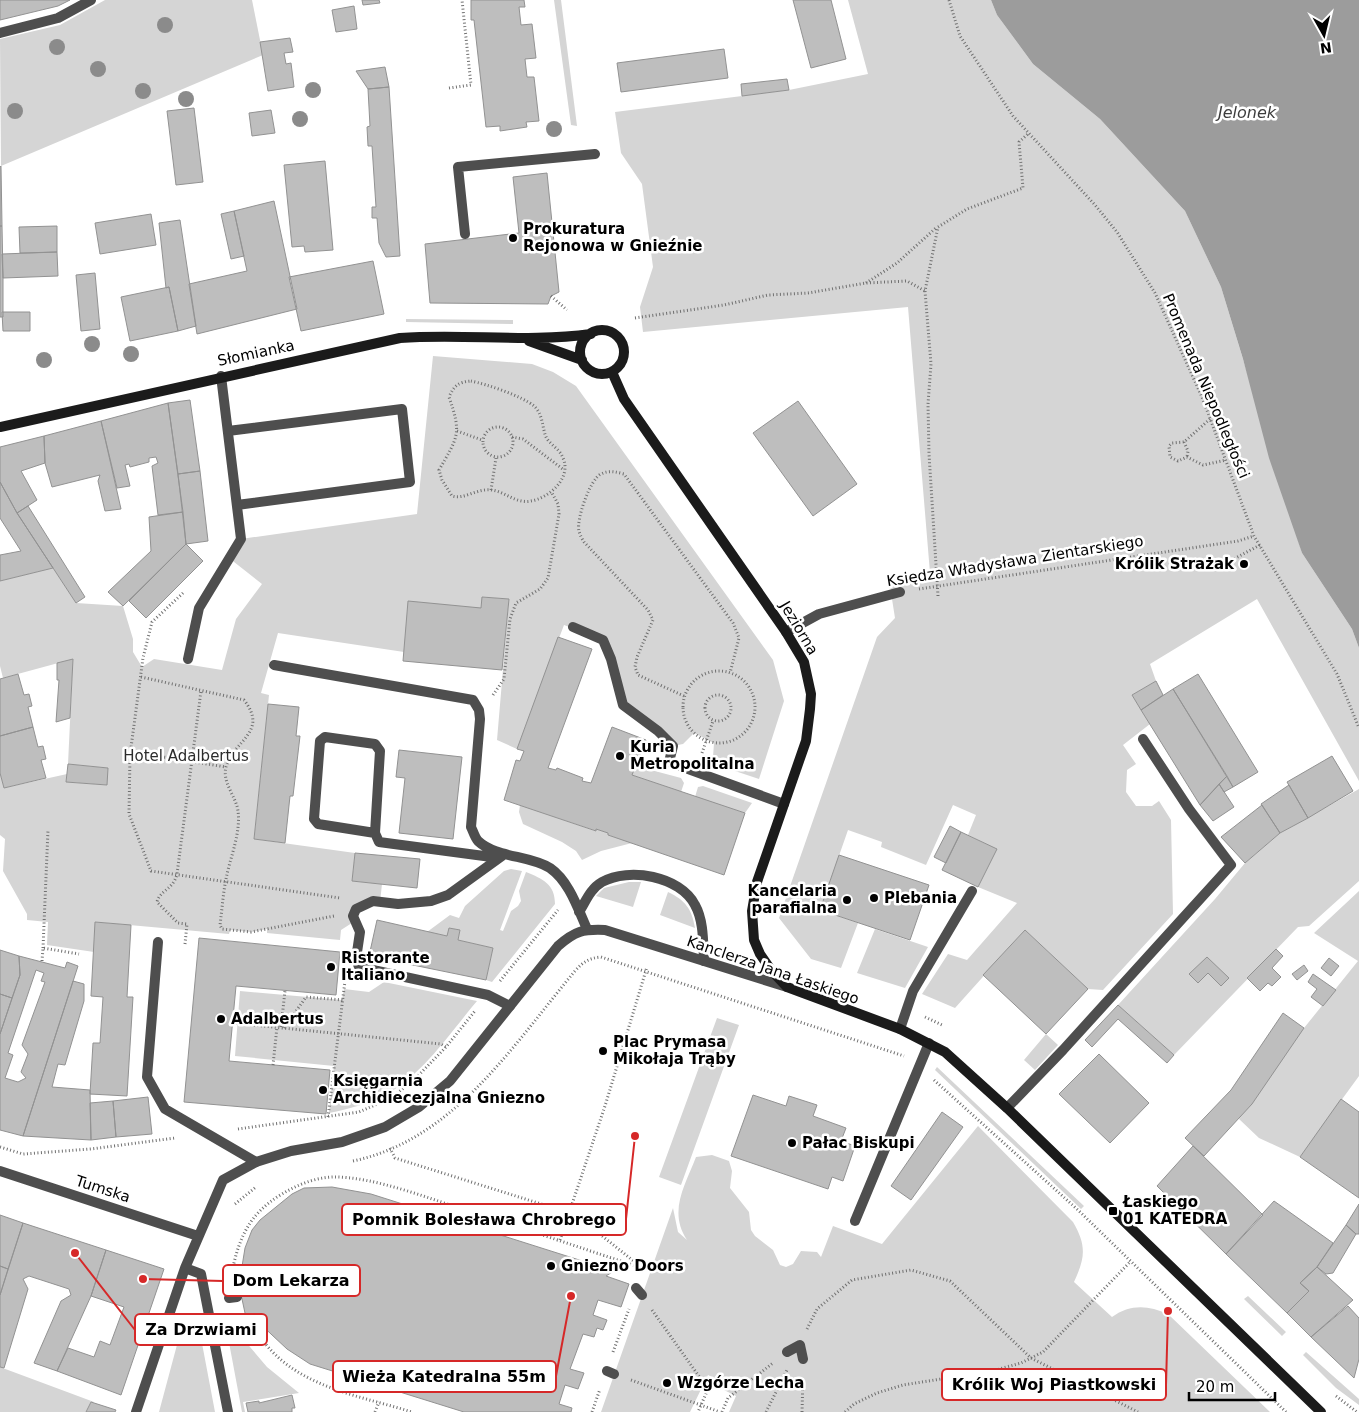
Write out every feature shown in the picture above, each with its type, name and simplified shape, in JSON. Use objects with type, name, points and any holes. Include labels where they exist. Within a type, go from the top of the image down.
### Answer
[{"type":"street","points":[[0,33],[58,18],[91,0]]},
{"type":"street","points":[[465,234],[458,167],[595,154]]},
{"type":"street","points":[[598,331],[612,332],[622,342],[624,355],[622,362],[612,372],[599,374],[586,367],[582,360],[582,345],[591,334],[598,331]]},
{"type":"street","name":"Słomianka","points":[[0,427],[221,376],[400,338],[427,336],[558,339],[591,334]]},
{"type":"street","name":"Słomianka","points":[[521,338],[582,360]]},
{"type":"street","name":"Jeziorna","points":[[612,372],[624,399],[786,632],[804,662],[811,694],[806,741],[756,882],[752,911],[754,940],[760,954],[771,970],[787,987]]},
{"type":"street","points":[[188,659],[199,608],[240,539],[221,376]]},
{"type":"street","points":[[228,431],[402,409],[410,482],[237,505]]},
{"type":"street","name":"Księdza Władysława Zientarskiego","points":[[786,632],[819,614],[900,592]]},
{"type":"street","points":[[573,628],[603,640],[611,659],[622,705],[658,731],[673,746],[669,762],[784,804]]},
{"type":"street","points":[[274,665],[473,700],[479,710],[480,718],[471,827],[477,840],[503,856]]},
{"type":"street","points":[[136,1412],[185,1268],[223,1180],[256,1162],[291,1151],[342,1142],[385,1127],[419,1107],[450,1081],[558,946],[572,933],[587,929],[560,877],[549,867],[503,856],[379,842],[375,833],[380,751],[375,744],[325,736],[320,741],[314,820],[318,824],[375,833]]},
{"type":"street","points":[[1007,1108],[1063,1050],[1231,866],[1189,809],[1143,739]]},
{"type":"street","points":[[503,856],[448,895],[432,901],[398,904],[373,901],[356,909],[352,916],[360,932],[356,959],[360,967],[488,995],[510,1006]]},
{"type":"street","points":[[579,912],[592,890],[601,883],[616,876],[634,874],[656,878],[687,894],[695,905],[703,932],[704,961]]},
{"type":"street","points":[[900,1029],[912,991],[972,891]]},
{"type":"street","name":"Kanclerza Jana Łaskiego","points":[[587,929],[605,930],[787,987],[900,1029],[945,1052],[1007,1108],[1321,1412]]},
{"type":"street","points":[[158,942],[147,1077],[165,1109],[256,1162]]},
{"type":"street","points":[[855,1221],[929,1043]]},
{"type":"street","name":"Tumska","points":[[0,1171],[198,1236]]},
{"type":"street","points":[[185,1268],[201,1274],[228,1412]]},
{"type":"street","points":[[787,1352],[800,1344],[803,1359]]},
{"type":"path","points":[[449,88],[471,86],[462,0]]},
{"type":"path","name":"Promenada Niepodległości","points":[[950,0],[960,36],[1012,116],[1095,205],[1117,232],[1160,302],[1210,419],[1254,536],[1337,674],[1359,728]]},
{"type":"path","points":[[866,283],[897,263],[938,226],[967,209],[1024,188],[1019,142],[1029,133]]},
{"type":"path","points":[[938,226],[925,292],[931,364],[928,404],[929,446],[938,596]]},
{"type":"path","points":[[635,318],[724,305],[768,295],[808,293],[866,283],[907,280],[925,292]]},
{"type":"path","points":[[551,296],[567,310]]},
{"type":"path","points":[[461,382],[483,384],[508,394],[522,397],[540,413],[546,436],[564,458],[565,470],[552,493],[532,501],[519,501],[501,492],[491,490],[478,490],[458,498],[452,496],[447,490],[439,470],[453,449],[457,431],[456,420],[449,397],[454,386],[461,382]]},
{"type":"path","points":[[1184,442],[1188,451],[1187,457],[1183,460],[1174,460],[1168,452],[1172,443],[1184,442],[1210,419]]},
{"type":"path","points":[[512,437],[510,451],[502,457],[496,458],[487,454],[482,440],[487,431],[496,427],[506,429],[512,437],[523,439],[565,470]]},
{"type":"path","points":[[457,431],[482,440]]},
{"type":"path","points":[[1187,457],[1202,465],[1226,460]]},
{"type":"path","points":[[491,490],[496,458]]},
{"type":"path","points":[[684,696],[638,675],[635,667],[637,656],[652,627],[653,620],[648,610],[584,542],[578,530],[591,483],[599,474],[612,471],[624,474],[734,623],[739,638],[730,673]]},
{"type":"path","points":[[493,695],[504,679],[510,619],[516,603],[540,589],[548,578],[559,514],[558,504],[552,493]]},
{"type":"path","name":"Księdza Władysława Zientarskiego","points":[[900,592],[1238,541],[1254,536]]},
{"type":"path","points":[[1182,569],[1230,561],[1260,545]]},
{"type":"path","points":[[188,588],[152,622],[143,658],[131,745],[129,814],[151,871],[340,898]]},
{"type":"path","points":[[714,671],[730,673],[743,680],[749,688],[755,707],[749,726],[734,740],[714,742],[694,733],[684,716],[684,696],[696,679],[704,674],[714,671]]},
{"type":"path","points":[[141,677],[244,700],[252,711],[252,727],[226,767],[226,781],[238,810],[238,827],[225,882],[220,925],[222,929],[251,932],[340,915],[352,916]]},
{"type":"path","points":[[185,944],[187,924],[178,923],[157,902],[158,897],[175,885],[201,691]]},
{"type":"path","points":[[716,695],[724,697],[730,703],[731,712],[722,721],[713,720],[705,711],[708,699],[716,695]]},
{"type":"path","points":[[131,745],[138,753],[226,767]]},
{"type":"path","points":[[130,762],[138,753]]},
{"type":"path","points":[[42,961],[48,830]]},
{"type":"path","points":[[0,1146],[23,1154],[91,1150],[359,1112],[391,1098],[414,1080],[446,1047],[571,895]]},
{"type":"path","points":[[43,948],[80,954]]},
{"type":"path","points":[[349,1162],[375,1157],[438,1123],[486,1078],[584,962],[602,957],[647,969],[904,1056],[1078,1210],[1286,1412]]},
{"type":"path","points":[[560,1240],[647,969]]},
{"type":"path","points":[[328,1116],[345,980]]},
{"type":"path","points":[[273,1065],[285,991]]},
{"type":"path","points":[[280,1027],[306,997],[343,1000]]},
{"type":"path","points":[[233,1023],[441,1044],[446,1047]]},
{"type":"path","points":[[233,1297],[231,1278],[236,1248],[252,1218],[275,1198],[299,1184],[331,1177],[369,1181],[560,1240],[643,1269],[576,1215],[395,1158],[390,1148]]},
{"type":"path","points":[[232,1207],[260,1184]]},
{"type":"path","points":[[845,1412],[854,1404],[876,1392],[903,1384],[992,1370],[1031,1358],[1043,1352],[1130,1262]]},
{"type":"path","points":[[766,1412],[817,1309],[852,1280],[911,1270],[950,1281],[1031,1358],[1138,1412]]},
{"type":"path","points":[[592,1412],[610,1372],[639,1292],[708,1389],[698,1412]]},
{"type":"path","points":[[242,1314],[278,1358],[300,1374],[321,1384],[412,1412]]},
{"type":"path","points":[[610,1372],[721,1412],[728,1398],[787,1352]]},
{"type":"path","points":[[802,1412],[803,1359]]},
{"type":"path","points":[[375,1412],[378,1402]]},
{"type":"green space","points":[[105,0],[252,0],[263,55],[1,166],[0,39],[60,25]]},
{"type":"green space","points":[[554,0],[561,0],[577,126],[571,125]]},
{"type":"green space","points":[[848,0],[991,0],[997,15],[1033,64],[1100,119],[1185,211],[1221,287],[1302,553],[1352,629],[1359,648],[1359,781],[1257,599],[1150,664],[1156,681],[1132,695],[1150,724],[1123,745],[1136,764],[1127,770],[1126,792],[1136,806],[1152,806],[1159,801],[1171,820],[1173,914],[1103,990],[1088,989],[1025,930],[955,1008],[922,994],[948,954],[967,960],[1017,903],[978,887],[996,849],[968,835],[976,815],[953,805],[926,865],[881,847],[882,842],[848,830],[820,910],[858,923],[841,968],[811,959],[779,918],[877,637],[895,618],[889,580],[930,573],[908,307],[643,332],[640,307],[653,267],[642,184],[621,153],[615,112],[789,90],[868,74]]},
{"type":"green space","points":[[406,319],[513,320],[513,324],[406,322]]},
{"type":"green space","name":"Hotel Adalbertus","points":[[433,356],[532,364],[553,372],[576,386],[773,660],[784,701],[759,779],[720,766],[713,757],[714,743],[694,733],[683,744],[673,746],[623,705],[603,640],[564,625],[517,749],[497,740],[509,599],[483,597],[481,608],[404,652],[278,633],[261,693],[269,695],[254,839],[355,853],[352,881],[382,884],[380,902],[356,909],[355,921],[341,930],[340,940],[267,933],[267,929],[251,932],[230,930],[229,934],[96,922],[94,952],[47,945],[48,922],[27,920],[27,914],[3,871],[5,839],[0,835],[0,773],[4,788],[67,774],[66,782],[106,785],[108,768],[68,764],[73,659],[3,678],[0,666],[0,581],[53,568],[76,603],[123,606],[133,639],[133,652],[142,667],[154,659],[222,670],[236,619],[262,584],[229,558],[241,539],[417,514]]},
{"type":"green space","points":[[636,766],[681,778],[684,783],[681,792],[632,775]]},
{"type":"green space","points":[[703,786],[752,803],[745,813],[695,797],[698,787]]},
{"type":"green space","points":[[1359,789],[1359,881],[1309,926],[1298,927],[1174,1055],[1118,1005],[1215,899],[1245,863],[1280,833]]},
{"type":"green space","points":[[520,805],[595,831],[596,829],[608,833],[608,835],[632,843],[601,851],[582,860],[576,851],[562,842],[523,824],[519,812]]},
{"type":"green space","points":[[511,869],[522,871],[500,930],[503,931],[511,911],[521,901],[519,891],[526,872],[547,883],[553,892],[555,904],[492,982],[486,980],[493,948],[458,940],[460,930],[449,928],[447,936],[427,932],[450,915],[459,918],[465,906],[504,871]]},
{"type":"green space","points":[[629,882],[641,882],[633,907],[596,896],[604,888]]},
{"type":"green space","points":[[1359,891],[1359,1076],[1300,1157],[1259,1138],[1239,1119],[1304,1028],[1358,961],[1314,933]]},
{"type":"green space","points":[[668,892],[679,898],[690,910],[695,928],[660,915]]},
{"type":"green space","points":[[875,929],[928,947],[905,988],[857,973]]},
{"type":"green space","points":[[384,982],[477,1001],[425,1064],[400,1085],[373,1101],[329,1113],[334,1066],[235,1056],[240,991],[342,1000],[344,989],[369,992]]},
{"type":"green space","points":[[717,1018],[739,1025],[681,1185],[659,1177]]},
{"type":"green space","points":[[1046,1034],[1058,1045],[1035,1070],[1024,1060]]},
{"type":"green space","points":[[937,1067],[1084,1206],[1081,1209],[935,1070]]},
{"type":"green space","points":[[978,1126],[1073,1222],[1078,1230],[1083,1252],[1074,1282],[1112,1317],[1126,1310],[1139,1307],[1168,1314],[1270,1412],[729,1412],[736,1396],[724,1390],[727,1385],[708,1375],[690,1412],[601,1412],[673,1208],[678,1232],[687,1240],[681,1229],[679,1219],[680,1198],[696,1157],[712,1155],[729,1161],[732,1171],[730,1188],[749,1212],[751,1230],[755,1236],[773,1250],[780,1265],[786,1267],[793,1264],[801,1251],[817,1252],[821,1257],[833,1226],[882,1244]]},
{"type":"green space","points":[[1248,1296],[1286,1332],[1282,1336],[1244,1299]]},
{"type":"green space","points":[[185,1315],[197,1317],[215,1412],[159,1412]]},
{"type":"green space","points":[[227,1320],[267,1367],[299,1393],[243,1402],[245,1412],[242,1412],[225,1321]]},
{"type":"green space","points":[[1306,1352],[1359,1399],[1359,1405],[1336,1388],[1303,1355]]},
{"type":"green space","points":[[0,1367],[94,1402],[91,1402],[86,1412],[0,1412]]},
{"type":"water","name":"Jelonek","points":[[991,0],[1359,0],[1359,648],[1352,629],[1302,553],[1269,458],[1243,359],[1221,287],[1185,211],[1100,119],[1033,64],[997,15]]},
{"type":"building","points":[[0,0],[70,0],[58,6],[0,20]]},
{"type":"building","points":[[362,0],[379,0],[380,3],[363,5]]},
{"type":"building","points":[[471,0],[524,0],[525,7],[519,7],[521,25],[532,24],[536,58],[525,59],[527,77],[534,77],[539,121],[526,122],[527,127],[500,131],[500,126],[486,127],[474,20],[471,20]]},
{"type":"building","points":[[793,0],[831,0],[846,59],[811,68]]},
{"type":"building","points":[[354,6],[357,29],[336,32],[332,10]]},
{"type":"building","points":[[290,38],[293,52],[284,53],[286,64],[291,63],[294,87],[268,91],[260,42]]},
{"type":"building","points":[[724,49],[728,78],[621,92],[617,63]]},
{"type":"building","points":[[385,67],[389,87],[368,89],[356,71]]},
{"type":"building","points":[[787,79],[789,90],[742,96],[741,84]]},
{"type":"building","points":[[389,87],[400,256],[386,257],[379,243],[377,218],[372,218],[372,207],[376,207],[372,146],[368,146],[367,127],[370,126],[368,89]]},
{"type":"building","points":[[194,108],[203,182],[176,185],[167,111]]},
{"type":"building","points":[[271,110],[275,133],[252,136],[249,113]]},
{"type":"building","points":[[325,161],[333,250],[305,252],[304,246],[292,247],[284,165]]},
{"type":"building","points":[[0,167],[2,226],[0,226]]},
{"type":"building","name":"Prokuratura Rejonowa w Gnieźnie","points":[[547,173],[559,292],[551,296],[548,304],[430,303],[425,244],[519,233],[513,177]]},
{"type":"building","points":[[274,201],[297,309],[197,334],[189,284],[247,271],[234,211]]},
{"type":"building","points":[[234,211],[244,256],[231,259],[221,214]]},
{"type":"building","points":[[151,214],[156,245],[100,254],[95,223]]},
{"type":"building","points":[[180,220],[196,326],[178,331],[169,287],[166,288],[159,223]]},
{"type":"building","points":[[0,226],[2,226],[3,317],[0,317]]},
{"type":"building","points":[[57,226],[57,252],[20,253],[19,227]]},
{"type":"building","points":[[57,252],[58,276],[3,278],[2,254]]},
{"type":"building","points":[[373,261],[384,314],[301,331],[289,277]]},
{"type":"building","points":[[95,273],[100,329],[81,331],[76,275]]},
{"type":"building","points":[[169,287],[178,331],[130,341],[121,297]]},
{"type":"building","points":[[2,312],[30,312],[30,331],[3,331]]},
{"type":"building","points":[[190,400],[200,471],[178,474],[168,403]]},
{"type":"building","points":[[798,401],[857,484],[813,516],[753,433]]},
{"type":"building","points":[[168,403],[183,512],[158,515],[152,466],[158,463],[156,457],[149,458],[149,462],[130,467],[129,464],[125,465],[130,486],[117,488],[101,421]]},
{"type":"building","points":[[101,421],[121,509],[105,511],[98,481],[100,475],[52,487],[45,463],[44,436]]},
{"type":"building","points":[[44,436],[45,463],[21,471],[37,500],[17,513],[0,482],[0,447]]},
{"type":"building","points":[[200,471],[208,541],[186,544],[178,474]]},
{"type":"building","points":[[0,482],[17,513],[53,568],[0,581],[0,555],[21,551],[0,518]]},
{"type":"building","points":[[28,506],[85,597],[76,603],[17,513]]},
{"type":"building","points":[[183,512],[186,544],[123,606],[108,592],[151,551],[149,517]]},
{"type":"building","points":[[186,544],[203,561],[146,618],[129,601]]},
{"type":"building","points":[[482,597],[509,599],[502,670],[403,661],[408,601],[481,608]]},
{"type":"building","name":"Kuria Metropolitalna","points":[[558,637],[592,649],[548,768],[556,770],[557,768],[583,778],[582,781],[591,783],[612,727],[646,740],[632,775],[745,813],[724,875],[608,835],[608,833],[596,829],[596,831],[504,800],[516,760],[520,761],[524,751],[517,749]]},
{"type":"building","points":[[73,659],[70,718],[56,722],[59,680],[57,680],[57,663]]},
{"type":"building","points":[[18,674],[24,695],[29,694],[32,706],[28,707],[33,727],[0,736],[0,679]]},
{"type":"building","points":[[1198,674],[1258,772],[1233,787],[1173,689]]},
{"type":"building","points":[[1156,681],[1163,695],[1141,710],[1132,695]]},
{"type":"building","points":[[1173,689],[1227,776],[1200,805],[1141,710]]},
{"type":"building","points":[[268,704],[299,707],[296,736],[300,736],[293,796],[290,796],[285,843],[254,839]]},
{"type":"building","points":[[33,727],[38,747],[43,746],[46,759],[41,760],[46,778],[4,788],[0,773],[0,736]]},
{"type":"building","points":[[399,750],[462,757],[453,839],[399,833],[405,778],[396,777]]},
{"type":"building","points":[[1332,756],[1353,791],[1308,818],[1287,782]]},
{"type":"building","points":[[68,764],[108,768],[107,785],[66,782]]},
{"type":"building","points":[[1227,776],[1233,787],[1224,792],[1219,784]]},
{"type":"building","points":[[1219,784],[1234,807],[1213,821],[1200,805]]},
{"type":"building","points":[[1289,785],[1308,818],[1280,833],[1261,804]]},
{"type":"building","points":[[1262,805],[1280,833],[1245,863],[1221,837]]},
{"type":"building","points":[[950,826],[961,832],[946,863],[934,857]]},
{"type":"building","points":[[961,832],[997,849],[978,887],[942,870]]},
{"type":"building","points":[[355,853],[420,859],[417,888],[352,881]]},
{"type":"building","name":"Plebania","points":[[839,855],[929,885],[910,940],[820,910]]},
{"type":"building","points":[[377,920],[447,936],[449,928],[460,930],[458,940],[493,948],[486,980],[369,956]]},
{"type":"building","points":[[95,922],[131,925],[127,997],[133,997],[127,1096],[90,1094],[93,1043],[100,1043],[103,997],[91,996]]},
{"type":"building","points":[[1025,930],[1088,989],[1046,1034],[983,975]]},
{"type":"building","points":[[199,938],[340,952],[336,995],[236,986],[229,1061],[330,1070],[326,1114],[184,1102]]},
{"type":"building","points":[[1276,949],[1283,956],[1272,968],[1281,977],[1272,986],[1268,983],[1260,991],[1247,978]]},
{"type":"building","points":[[0,950],[19,956],[20,975],[12,998],[0,994]]},
{"type":"building","points":[[19,956],[65,968],[67,962],[78,966],[23,1136],[0,1130],[0,1034],[20,975]],"holes":[[[36,970],[44,973],[41,981],[45,982],[22,1045],[28,1054],[21,1072],[26,1078],[18,1082],[5,1078],[13,1055],[8,1053]]]},
{"type":"building","points":[[1207,957],[1229,978],[1221,986],[1208,973],[1198,983],[1189,974]]},
{"type":"building","points":[[1329,958],[1339,966],[1331,976],[1321,968]]},
{"type":"building","points":[[1304,965],[1308,971],[1297,980],[1292,974]]},
{"type":"building","points":[[1313,974],[1336,990],[1323,1006],[1311,997],[1317,989],[1308,982]]},
{"type":"building","points":[[73,981],[84,984],[84,1001],[65,1065],[58,1064],[52,1087],[90,1090],[91,1140],[23,1136]]},
{"type":"building","points":[[0,994],[12,998],[0,1034]]},
{"type":"building","points":[[1118,1005],[1174,1055],[1167,1063],[1118,1019],[1092,1047],[1085,1040]]},
{"type":"building","points":[[1283,1013],[1304,1028],[1252,1104],[1204,1156],[1185,1138],[1231,1090]]},
{"type":"building","points":[[1099,1054],[1149,1103],[1110,1143],[1059,1094]]},
{"type":"building","name":"Pałac Biskupi","points":[[753,1095],[786,1106],[789,1096],[817,1105],[813,1116],[846,1128],[841,1141],[855,1146],[843,1181],[832,1177],[828,1189],[731,1156]]},
{"type":"building","points":[[148,1097],[152,1134],[116,1137],[113,1101]]},
{"type":"building","points":[[1341,1099],[1359,1112],[1359,1198],[1300,1157]]},
{"type":"building","points":[[113,1101],[116,1137],[91,1140],[90,1103]]},
{"type":"building","points":[[942,1112],[963,1127],[911,1200],[891,1186]]},
{"type":"building","points":[[1193,1146],[1263,1215],[1226,1254],[1157,1186]]},
{"type":"building","points":[[332,1187],[371,1194],[614,1271],[606,1276],[629,1284],[621,1307],[598,1300],[593,1315],[607,1320],[603,1330],[597,1328],[594,1337],[583,1334],[570,1369],[584,1373],[578,1389],[565,1385],[559,1404],[572,1408],[571,1412],[464,1412],[310,1364],[287,1349],[256,1320],[251,1323],[245,1313],[239,1285],[245,1248],[252,1230],[260,1220],[292,1194],[304,1188]]},
{"type":"building","points":[[1274,1201],[1333,1243],[1317,1267],[1300,1283],[1309,1291],[1287,1313],[1226,1254]]},
{"type":"building","points":[[1359,1204],[1359,1234],[1356,1234],[1346,1225]]},
{"type":"building","points":[[0,1215],[23,1223],[8,1269],[0,1266]]},
{"type":"building","points":[[23,1223],[106,1250],[91,1296],[57,1371],[34,1363],[61,1301],[71,1295],[69,1289],[29,1276],[23,1279],[28,1289],[4,1368],[0,1367],[0,1295]]},
{"type":"building","points":[[1346,1225],[1356,1234],[1333,1273],[1326,1274],[1317,1267]]},
{"type":"building","points":[[106,1250],[164,1269],[121,1395],[57,1371],[68,1348],[94,1357],[100,1341],[110,1345],[124,1307],[91,1296]]},
{"type":"building","points":[[0,1266],[8,1269],[0,1295]]},
{"type":"building","points":[[1317,1267],[1353,1300],[1311,1337],[1287,1313],[1309,1291],[1300,1283]]},
{"type":"building","points":[[1348,1306],[1359,1318],[1359,1359],[1354,1378],[1311,1337]]},
{"type":"building","points":[[292,1395],[295,1408],[292,1408],[292,1412],[248,1412],[246,1403],[259,1401],[259,1403]]},
{"type":"building","points":[[91,1402],[116,1410],[115,1412],[86,1412]]},
{"type":"place","name":"Prokuratura Rejonowa w Gnieźnie","points":[[513,238]]},
{"type":"place","name":"Królik Strażak","points":[[1244,564]]},
{"type":"place","name":"Kuria Metropolitalna","points":[[620,756]]},
{"type":"place","name":"Plebania","points":[[874,898]]},
{"type":"place","name":"Kancelaria parafialna","points":[[847,900]]},
{"type":"place","name":"Ristorante Italiano","points":[[331,967]]},
{"type":"place","name":"Adalbertus","points":[[221,1019]]},
{"type":"place","name":"Plac Prymasa Mikołaja Trąby","points":[[603,1051]]},
{"type":"place","name":"Księgarnia Archidiecezjalna Gniezno","points":[[323,1090]]},
{"type":"place","name":"Pomnik Bolesława Chrobrego","points":[[635,1136]]},
{"type":"place","name":"Pałac Biskupi","points":[[792,1143]]},
{"type":"place","name":"Łaskiego 01 KATEDRA","points":[[1113,1211]]},
{"type":"place","name":"Za Drzwiami","points":[[75,1253]]},
{"type":"place","name":"Gniezno Doors","points":[[551,1266]]},
{"type":"place","name":"Dom Lekarza","points":[[143,1279]]},
{"type":"place","name":"Wieża Katedralna 55m","points":[[571,1296]]},
{"type":"place","name":"Królik Woj Piastkowski","points":[[1168,1311]]},
{"type":"place","name":"Wzgórze Lecha","points":[[667,1383]]}]
